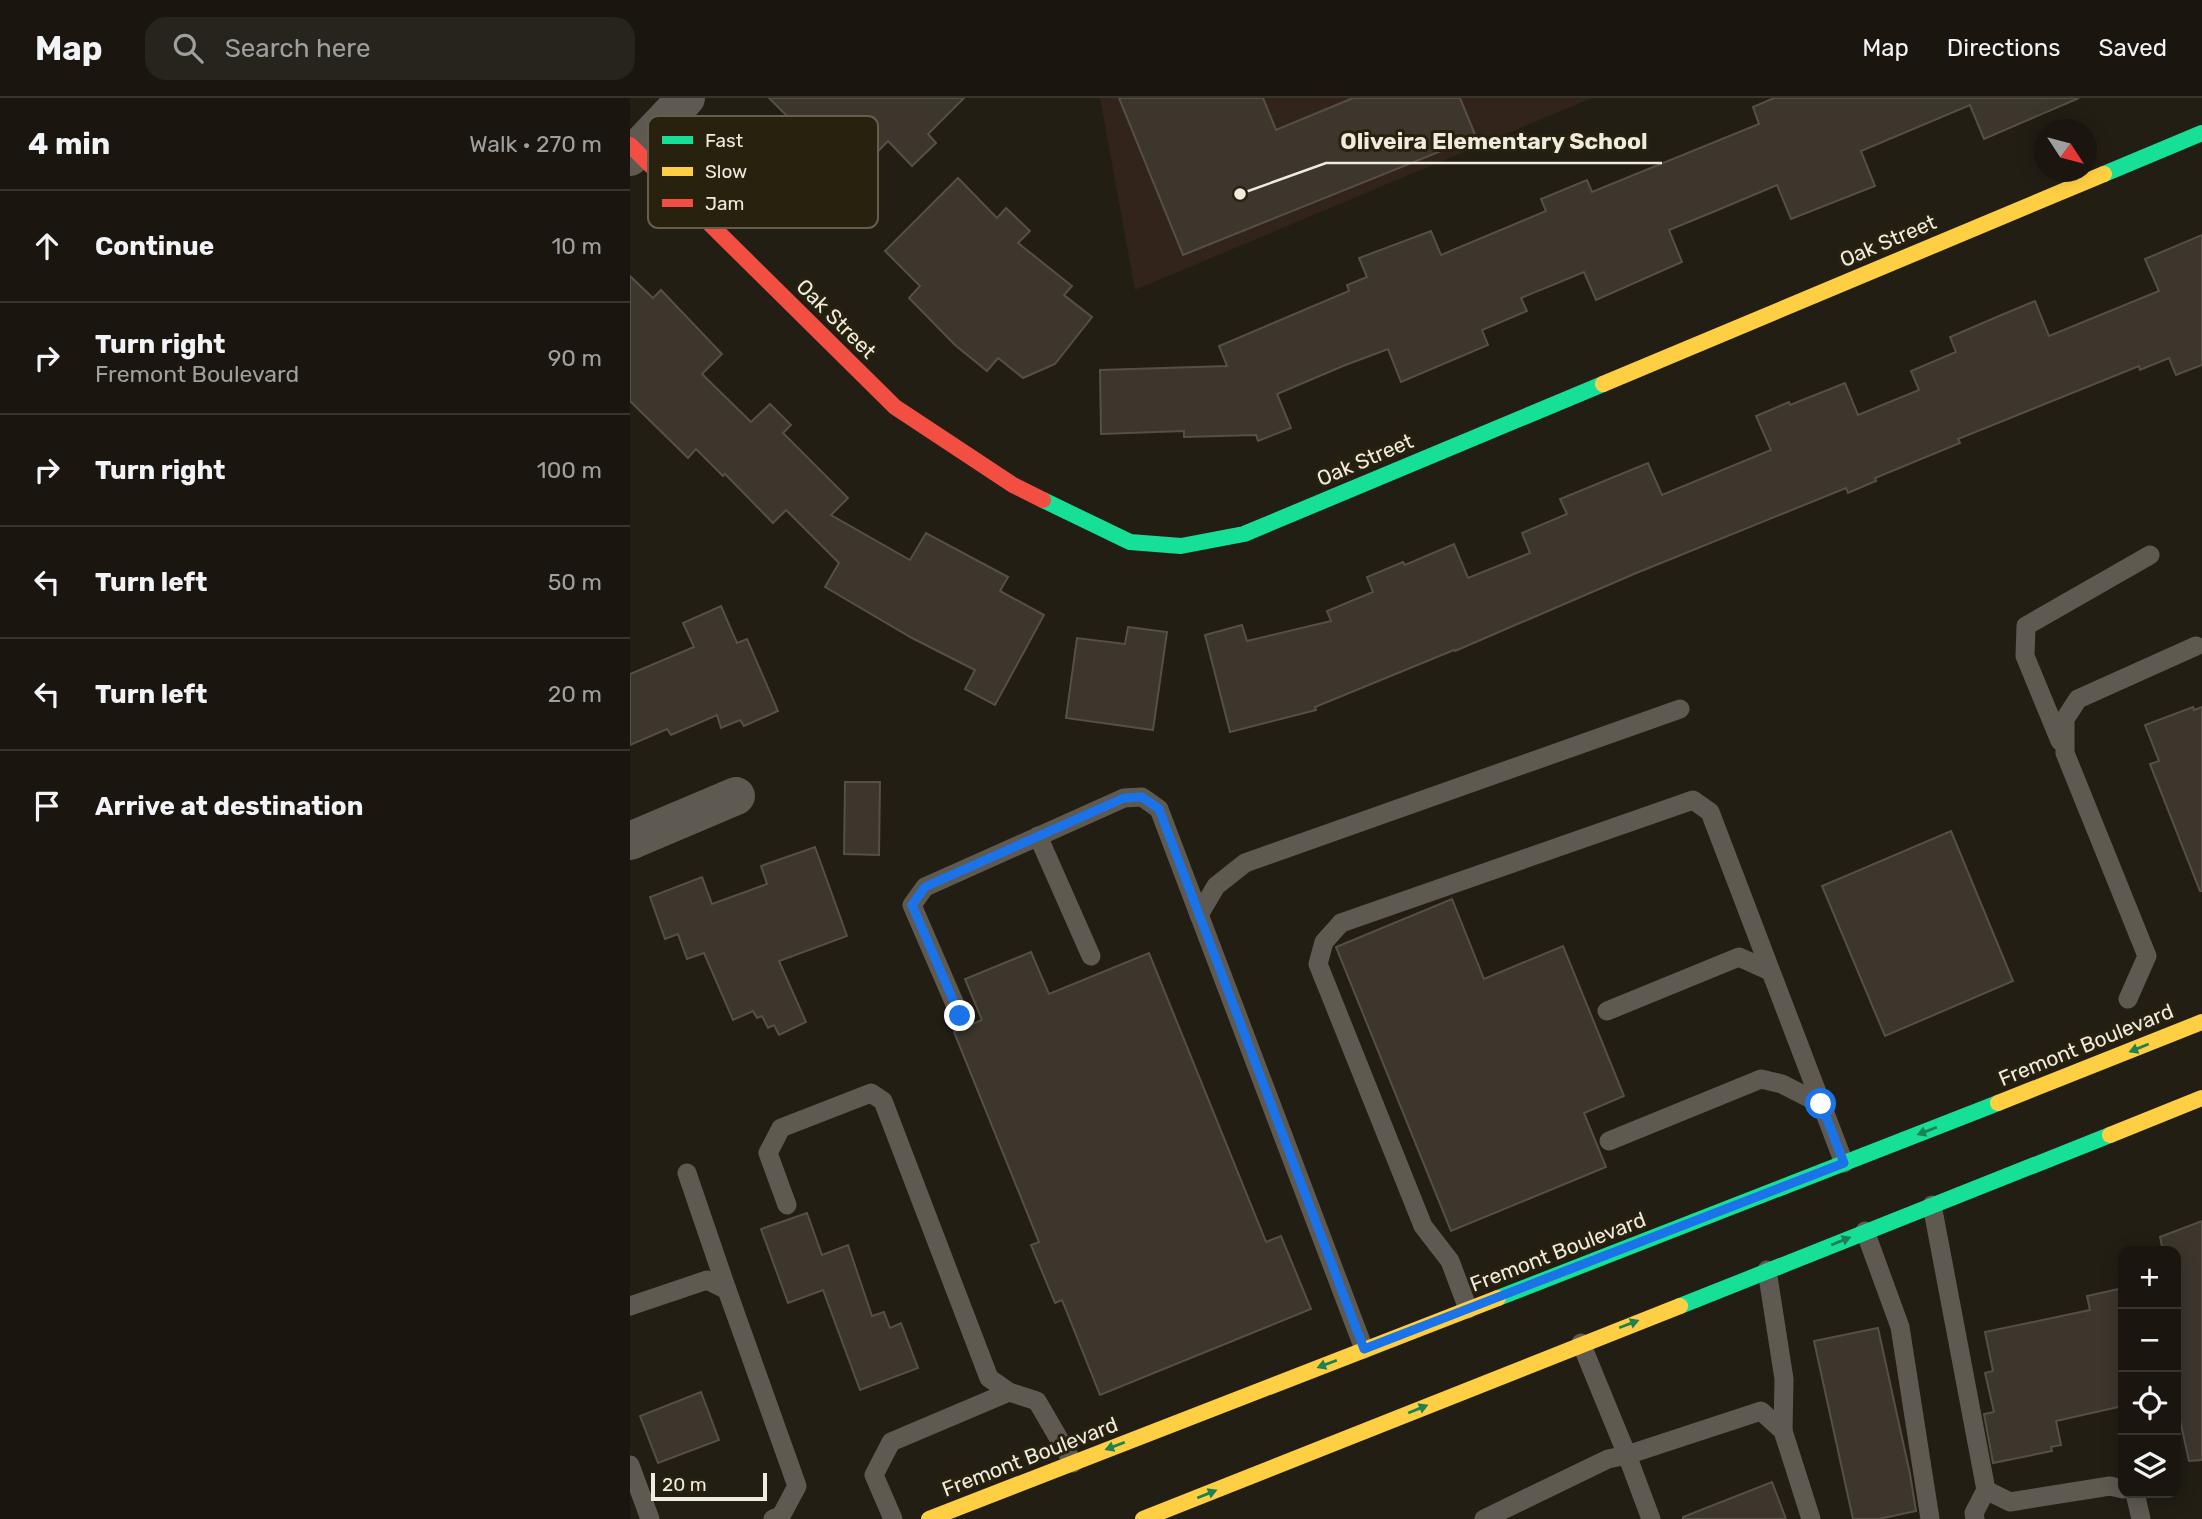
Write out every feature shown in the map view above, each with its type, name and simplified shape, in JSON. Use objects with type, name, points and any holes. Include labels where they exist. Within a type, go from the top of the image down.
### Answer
[{"type":"main road","name":"Oak Street","points":[[711,228],[895,407],[1024,491],[1130,542],[1181,546],[1244,534],[2202,133]]},
{"type":"main road","name":"Oak Street","points":[[632,151],[648,167]]},
{"type":"main road","name":"Fremont Boulevard","points":[[929,1519],[2202,1022]]},
{"type":"main road","points":[[1143,1519],[2202,1098]]},
{"type":"street","points":[[668,116],[686,98]]},
{"type":"street","points":[[632,151],[648,135]]},
{"type":"street","points":[[630,841],[736,796]]},
{"type":"lane","points":[[2128,999],[2147,956],[2025,656],[2026,626],[2150,555]]},
{"type":"lane","points":[[2065,753],[2065,719],[2078,699],[2196,646]]},
{"type":"lane","points":[[1199,915],[1216,886],[1245,863],[1680,709]]},
{"type":"lane","points":[[960,1016],[912,905],[925,887],[1124,798],[1142,797],[1159,809],[1364,1349]]},
{"type":"lane","points":[[1468,1309],[1450,1261],[1423,1226],[1318,964],[1324,942],[1341,923],[1693,800],[1710,811],[1844,1163]]},
{"type":"lane","points":[[1038,836],[1091,956]]},
{"type":"lane","points":[[1607,1011],[1739,957],[1770,971]]},
{"type":"lane","points":[[1609,1141],[1761,1079],[1782,1084],[1821,1104]]},
{"type":"lane","points":[[787,1205],[768,1153],[781,1128],[871,1093],[883,1101],[989,1378],[1009,1392],[1037,1401],[1073,1463]]},
{"type":"lane","points":[[687,1173],[797,1486],[781,1516],[773,1519]]},
{"type":"lane","points":[[1932,1205],[1986,1490],[1974,1513],[1975,1519]]},
{"type":"lane","points":[[1865,1231],[1900,1326],[1930,1519]]},
{"type":"lane","points":[[1767,1270],[1784,1380],[1783,1431],[1811,1519]]},
{"type":"lane","points":[[630,1306],[707,1280],[727,1290]]},
{"type":"lane","points":[[1581,1343],[1651,1519]]},
{"type":"lane","points":[[893,1519],[874,1475],[891,1442],[1009,1392]]},
{"type":"lane","points":[[1484,1519],[1608,1458],[1627,1455],[1761,1411],[1783,1431]]},
{"type":"lane","points":[[630,1465],[650,1519]]},
{"type":"lane","points":[[1986,1490],[2011,1502],[2110,1486],[2118,1488]]},
{"type":"lane","points":[[2136,1498],[2141,1519]]},
{"type":"shaded area","points":[[1100,98],[1592,98],[1135,290]]},
{"type":"building","points":[[769,98],[964,98],[928,134],[936,143],[912,166],[888,141],[878,151],[878,116],[787,116]]},
{"type":"building","points":[[1119,98],[1263,98],[1276,130],[1353,98],[1460,98],[1476,137],[1183,255]]},
{"type":"building","points":[[1774,98],[2079,98],[1984,139],[1970,105],[1861,151],[1875,186],[1791,219],[1777,185],[1669,230],[1682,262],[1596,300],[1584,272],[1521,298],[1527,311],[1482,330],[1488,345],[1401,382],[1388,349],[1343,366],[1277,394],[1291,428],[1258,441],[1256,435],[1184,437],[1184,431],[1101,434],[1100,370],[1227,366],[1219,346],[1349,291],[1347,285],[1367,277],[1359,258],[1431,231],[1441,255],[1546,211],[1541,199],[1587,180],[1592,192],[1759,124],[1753,107]]},
{"type":"building","points":[[958,178],[997,218],[1006,208],[1030,231],[1018,243],[1072,286],[1064,295],[1092,317],[1055,364],[1023,378],[998,358],[987,371],[955,345],[909,298],[920,286],[885,251]]},
{"type":"building","points":[[2202,235],[2202,365],[2176,375],[2169,358],[2140,370],[2139,366],[1958,439],[1960,443],[1875,478],[1876,481],[1848,493],[1846,488],[1634,574],[1455,651],[1315,707],[1316,710],[1230,732],[1205,635],[1242,625],[1247,641],[1331,621],[1327,611],[1373,592],[1367,577],[1403,562],[1405,565],[1454,544],[1468,578],[1530,553],[1522,533],[1567,514],[1560,499],[1648,463],[1662,495],[1771,450],[1756,416],[1845,383],[1858,415],[1919,390],[1911,371],[1956,352],[1950,337],[2035,301],[2049,336],[2159,291],[2145,259]]},
{"type":"building","points":[[630,276],[653,298],[661,290],[722,354],[702,374],[751,422],[770,404],[791,425],[783,433],[848,498],[831,515],[910,560],[926,533],[1008,577],[1000,591],[1044,615],[995,705],[965,689],[975,670],[912,638],[825,587],[839,563],[786,510],[773,523],[696,449],[688,458],[630,401]]},
{"type":"building","points":[[721,606],[737,643],[747,639],[778,711],[744,726],[740,720],[721,728],[717,715],[671,735],[667,729],[630,745],[630,674],[694,647],[683,623]]},
{"type":"building","points":[[1128,627],[1167,632],[1153,730],[1066,718],[1077,638],[1125,644]]},
{"type":"building","points":[[2193,707],[2194,710],[2202,707],[2202,891],[2150,764],[2159,761],[2145,725]]},
{"type":"building","points":[[845,782],[880,782],[879,855],[844,854]]},
{"type":"building","points":[[1951,831],[2013,981],[1885,1036],[1822,886]]},
{"type":"building","points":[[815,847],[847,936],[779,961],[806,1022],[779,1035],[774,1025],[768,1028],[762,1016],[757,1018],[753,1011],[733,1020],[704,953],[687,959],[678,934],[665,939],[650,897],[702,877],[712,904],[767,884],[761,866]]},
{"type":"building","points":[[1452,899],[1484,979],[1563,946],[1624,1096],[1584,1113],[1606,1167],[1451,1231],[1336,947]]},
{"type":"building","points":[[1031,952],[1049,994],[1149,953],[1266,1242],[1281,1236],[1311,1309],[1100,1395],[1062,1300],[1055,1303],[1031,1245],[1039,1242],[954,1032],[982,1020],[965,979]]},
{"type":"building","points":[[807,1213],[822,1255],[848,1245],[872,1316],[884,1312],[890,1328],[901,1323],[918,1368],[860,1390],[823,1290],[788,1303],[761,1229]]},
{"type":"building","points":[[2202,1221],[2202,1460],[2189,1461],[2181,1425],[2181,1246],[2162,1246],[2160,1237]]},
{"type":"building","points":[[2118,1289],[2118,1407],[2056,1421],[2061,1445],[2051,1447],[2052,1451],[1993,1463],[1984,1414],[1994,1412],[1985,1373],[1993,1371],[1985,1332],[2090,1310],[2087,1296]]},
{"type":"building","points":[[1878,1328],[1916,1511],[1879,1519],[1853,1519],[1814,1341]]},
{"type":"building","points":[[701,1392],[719,1440],[658,1463],[640,1416]]},
{"type":"building","points":[[1772,1482],[1786,1519],[1683,1519],[1683,1517]]},
{"type":"traffic: fast","points":[[2104,174],[2202,133]]},
{"type":"traffic: fast","points":[[1043,500],[1130,542],[1181,546],[1244,534],[1603,384]]},
{"type":"traffic: fast","points":[[1498,1298],[1998,1103]]},
{"type":"traffic: fast","points":[[1680,1306],[2110,1135]]},
{"type":"traffic: slow","points":[[1603,384],[2104,174]]},
{"type":"traffic: slow","points":[[1998,1103],[2202,1022]]},
{"type":"traffic: slow","points":[[2110,1135],[2202,1098]]},
{"type":"traffic: slow","points":[[929,1519],[1498,1298]]},
{"type":"traffic: slow","points":[[1143,1519],[1680,1306]]},
{"type":"traffic: jam","points":[[630,145],[648,163]]},
{"type":"traffic: jam","points":[[714,228],[895,407],[1013,485],[1043,500]]},
{"type":"place","name":"Oliveira Elementary School","points":[[1240,194]]},
{"type":"route","points":[[960,1016],[912,905],[925,887],[1124,798],[1142,797],[1159,809],[1364,1349],[1844,1163],[1821,1104]]}]
